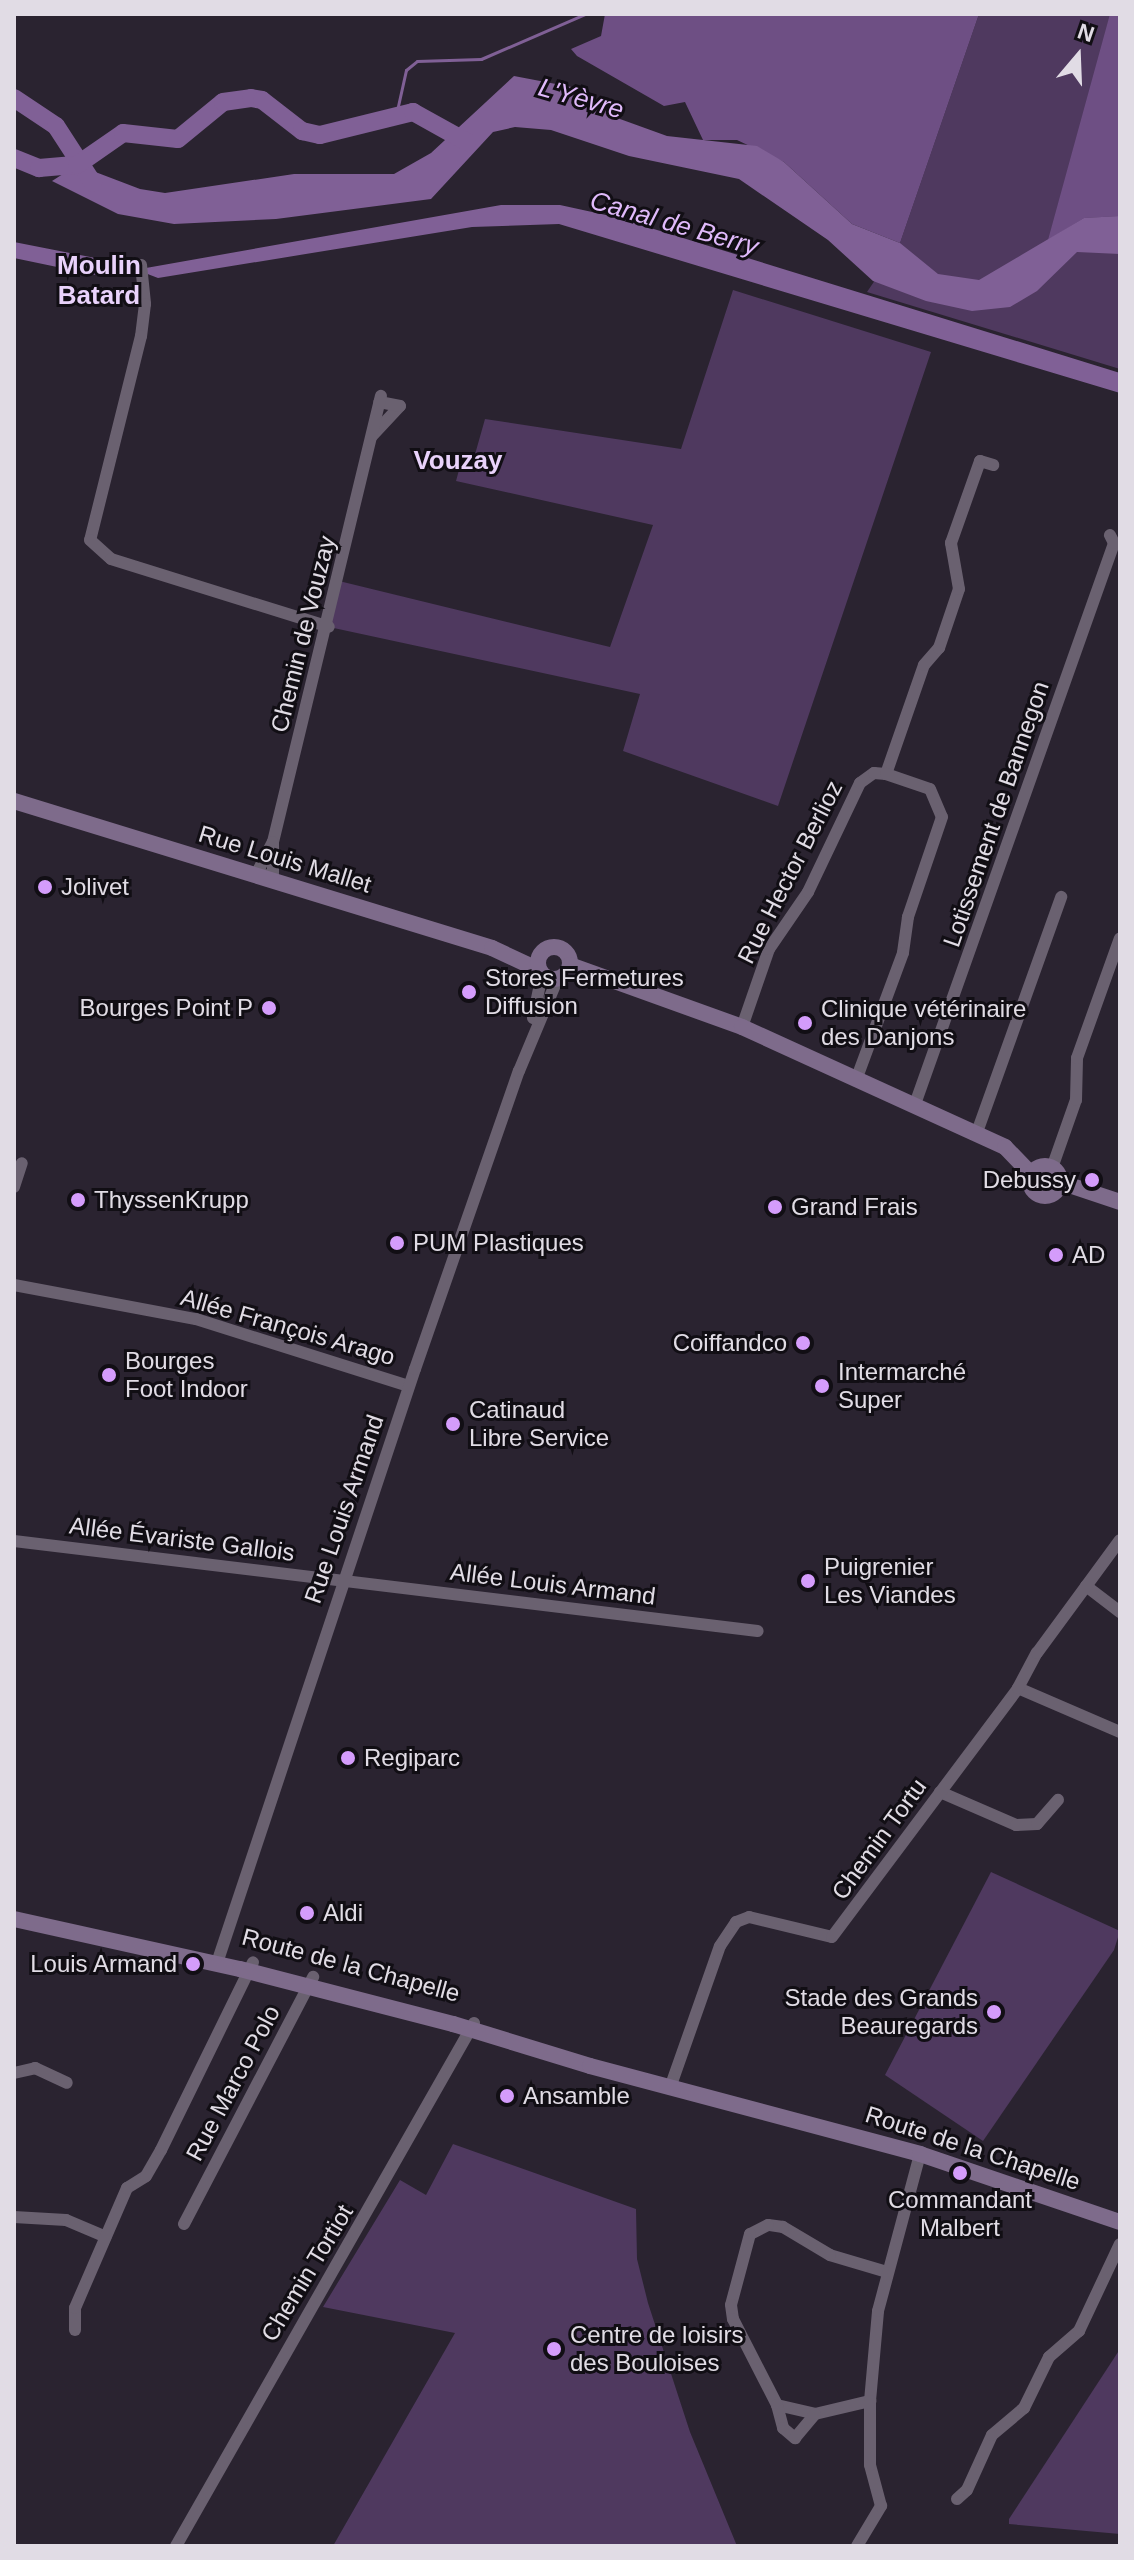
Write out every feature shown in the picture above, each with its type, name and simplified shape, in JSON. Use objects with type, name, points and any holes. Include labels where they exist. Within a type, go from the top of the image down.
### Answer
[{"type":"main road","name":"Rue Louis Mallet","points":[[14,793],[492,948],[545,969],[560,948],[570,965],[742,1027],[1005,1147],[1031,1174],[1030,1186],[1043,1196],[1054,1193],[1056,1175],[1120,1202]]},
{"type":"main road","name":"Rue Louis Mallet","points":[[14,801],[265,873]]},
{"type":"main road","points":[[545,969],[570,965]]},
{"type":"main road","points":[[1031,1174],[1040,1167],[1056,1175]]},
{"type":"main road","name":"Route de la Chapelle","points":[[14,1909],[218,1959]]},
{"type":"main road","name":"Route de la Chapelle","points":[[14,1919],[252,1966],[473,2026],[920,2154],[1120,2222]]},
{"type":"street","points":[[141,265],[145,304],[141,336],[90,540],[111,559],[329,627]]},
{"type":"street","name":"Chemin de Vouzay","points":[[265,873],[329,627],[380,399],[400,406],[372,436]]},
{"type":"street","points":[[856,1080],[903,953],[908,917],[942,817],[930,789],[886,774],[924,665],[939,648],[959,589],[951,543],[980,461],[993,465]]},
{"type":"street","name":"Lotissement de Bannegon","points":[[914,1107],[1114,543],[1110,535]]},
{"type":"street","name":"Rue Hector Berlioz","points":[[742,1027],[769,949],[801,906],[860,783],[874,773],[886,774]]},
{"type":"street","points":[[976,1135],[1061,897]]},
{"type":"street","points":[[1056,1175],[1076,1100],[1077,1058],[1120,938]]},
{"type":"street","name":"Rue Louis Armand","points":[[218,1959],[409,1386],[519,1071],[545,969]]},
{"type":"street","points":[[14,1187],[22,1163]]},
{"type":"street","name":"Allée François Arago","points":[[14,1285],[196,1319],[409,1386]]},
{"type":"street","name":"Chemin Tortu","points":[[671,2085],[715,1959],[736,1922],[749,1917],[832,1937],[1018,1688],[1037,1653],[1120,1540]]},
{"type":"street","name":"Allée Évariste Gallois","points":[[14,1541],[344,1581]]},
{"type":"street","name":"Allée Louis Armand","points":[[344,1581],[758,1631]]},
{"type":"street","points":[[1086,1586],[1120,1612]]},
{"type":"street","points":[[1018,1688],[1120,1732]]},
{"type":"street","points":[[940,1792],[1016,1825],[1037,1824],[1058,1800]]},
{"type":"street","points":[[75,2330],[75,2308],[127,2188],[146,2176],[161,2150],[252,1966]]},
{"type":"street","name":"Rue Marco Polo","points":[[184,2224],[196,2211],[311,1982]]},
{"type":"street","name":"Chemin Tortiot","points":[[176,2546],[473,2026]]},
{"type":"street","points":[[14,2073],[35,2068],[67,2083]]},
{"type":"street","points":[[857,2546],[881,2506],[870,2465],[872,2355],[887,2272],[920,2154]]},
{"type":"street","points":[[14,2217],[66,2220],[106,2237]]},
{"type":"street","points":[[815,2414],[795,2438],[783,2428],[777,2405],[733,2319],[731,2305],[750,2234],[768,2225],[783,2227],[830,2255],[887,2272]]},
{"type":"street","points":[[957,2499],[967,2490],[992,2435],[1024,2408],[1049,2357],[1079,2331],[1120,2244]]},
{"type":"street","points":[[777,2405],[815,2414],[870,2401]]},
{"type":"shaded area","points":[[605,14],[979,14],[900,243],[852,224],[784,162],[737,140],[703,140],[685,102],[664,106],[577,56],[571,49],[601,36]]},
{"type":"shaded area","points":[[979,14],[1120,14],[1120,369],[867,292],[900,243]]},
{"type":"shaded area","points":[[1110,14],[1120,14],[1120,216],[1084,218],[1048,240]]},
{"type":"shaded area","points":[[733,290],[931,352],[778,806],[623,751],[640,694],[329,627],[339,581],[610,647],[653,525],[456,481],[459,470],[470,472],[485,419],[681,449]]},
{"type":"shaded area","name":"Stade des Grands Beauregards","points":[[991,1872],[1120,1931],[1114,1950],[983,2141],[885,2075]]},
{"type":"shaded area","name":"Centre de loisirs des Bouloises","points":[[453,2144],[636,2209],[637,2259],[648,2303],[690,2432],[737,2546],[333,2546],[455,2333],[323,2307],[400,2180],[426,2195]]},
{"type":"shaded area","points":[[1120,2349],[1120,2534],[1009,2524],[1009,2519]]},
{"type":"water","points":[[514,76],[582,89],[620,119],[667,136],[757,146],[784,162],[852,224],[900,243],[938,274],[979,280],[1084,218],[1120,216],[1120,254],[1077,252],[1037,291],[1010,307],[972,311],[926,301],[873,281],[828,240],[739,179],[629,156],[551,130],[515,127],[493,132],[431,199],[276,219],[174,224],[118,214],[52,181],[77,165],[140,189],[165,193],[294,174],[394,174],[431,153]]},
{"type":"water","points":[[501,205],[560,205],[615,217],[1120,373],[1120,393],[559,224],[472,227],[158,278],[145,273],[105,277],[14,258],[14,242],[146,268]]},
{"type":"waterway","points":[[396,115],[406,70],[417,61],[481,59],[585,14]]},
{"type":"waterway","points":[[14,98],[56,126],[93,183]]},
{"type":"waterway","points":[[77,165],[123,133],[178,139],[223,102],[251,98],[262,100],[302,131],[320,135],[413,112],[467,142]]},
{"type":"waterway","name":"L'Yèvre","points":[[14,158],[39,168],[77,165]]},
{"type":"place","name":"Jolivet","points":[[45,887]]},
{"type":"place","name":"Stores Fermetures Diffusion","points":[[469,992]]},
{"type":"place","name":"Bourges Point P","points":[[269,1008]]},
{"type":"place","name":"Clinique vétérinaire des Danjons","points":[[805,1023]]},
{"type":"place","name":"Debussy","points":[[1092,1180]]},
{"type":"place","name":"ThyssenKrupp","points":[[78,1200]]},
{"type":"place","name":"Grand Frais","points":[[775,1207]]},
{"type":"place","name":"PUM Plastiques","points":[[397,1243]]},
{"type":"place","name":"AD","points":[[1056,1255]]},
{"type":"place","name":"Coiffandco","points":[[803,1343]]},
{"type":"place","name":"Bourges Foot Indoor","points":[[109,1375]]},
{"type":"place","name":"Intermarché Super","points":[[822,1386]]},
{"type":"place","name":"Catinaud Libre Service","points":[[453,1424]]},
{"type":"place","name":"Puigrenier Les Viandes","points":[[808,1581]]},
{"type":"place","name":"Regiparc","points":[[348,1758]]},
{"type":"place","name":"Aldi","points":[[307,1913]]},
{"type":"place","name":"Louis Armand","points":[[193,1964]]},
{"type":"place","name":"Stade des Grands Beauregards","points":[[994,2012]]},
{"type":"place","name":"Ansamble","points":[[507,2096]]},
{"type":"place","name":"Commandant Malbert","points":[[960,2173]]},
{"type":"place","name":"Centre de loisirs des Bouloises","points":[[554,2349]]},
{"type":"district","name":"Moulin Batard","points":[[99,281]]},
{"type":"district","name":"Vouzay","points":[[458,461]]},
{"type":"water label","name":"Canal de Berry","points":[[674,224]]}]
